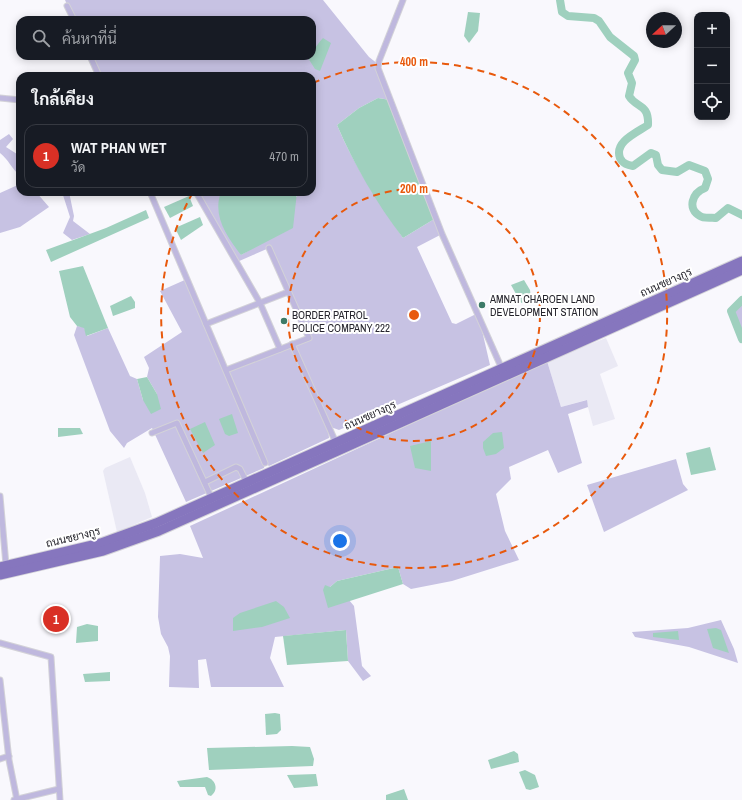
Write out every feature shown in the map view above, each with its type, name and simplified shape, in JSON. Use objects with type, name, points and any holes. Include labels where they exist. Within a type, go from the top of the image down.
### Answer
[{"type":"highway","name":"ถนนชยางกูร","points":[[3,566],[129,534],[247,483],[316,456],[336,443],[742,262]]},
{"type":"highway","name":"ถนนชยางกูร","points":[[0,575],[103,551],[132,542],[316,456],[742,270]]},
{"type":"street","points":[[403,0],[379,61],[378,68],[442,234],[502,369]]},
{"type":"street","points":[[67,6],[72,16]]},
{"type":"street","points":[[92,60],[97,72]]},
{"type":"street","points":[[0,98],[16,100]]},
{"type":"street","points":[[152,196],[265,463]]},
{"type":"street","points":[[198,196],[260,303],[280,349]]},
{"type":"street","points":[[226,370],[308,338],[269,248]]},
{"type":"street","points":[[206,324],[288,292]]},
{"type":"street","points":[[292,344],[336,443]]},
{"type":"street","points":[[152,433],[178,423],[212,499]]},
{"type":"street","points":[[205,482],[236,467],[240,469],[247,483]]},
{"type":"street","points":[[0,496],[3,566]]},
{"type":"street","points":[[0,643],[51,657],[60,800]]},
{"type":"street","points":[[0,680],[3,724],[16,800],[59,789]]},
{"type":"street","points":[[0,759],[9,756]]},
{"type":"shaded area","points":[[65,0],[323,0],[369,57],[378,64],[390,100],[378,98],[359,108],[337,125],[351,155],[367,183],[403,238],[436,218],[442,234],[417,247],[452,323],[456,324],[478,313],[490,365],[339,430],[328,426],[329,438],[269,466],[265,463],[264,468],[186,502],[152,428],[127,443],[124,448],[110,431],[74,335],[77,326],[84,327],[87,336],[108,328],[130,376],[137,379],[143,400],[157,394],[147,377],[149,368],[144,357],[182,332],[160,291],[187,279],[226,370],[308,338],[269,248],[237,262],[198,196],[222,196],[241,255],[267,240],[297,196],[316,196],[316,72],[97,72],[92,60],[316,60],[316,16],[72,16]]},
{"type":"shaded area","points":[[468,12],[480,13],[478,31],[469,43],[464,36]]},
{"type":"shaded area","points":[[323,38],[331,43],[320,71],[315,69],[309,60],[316,60],[316,46]]},
{"type":"shaded area","points":[[378,98],[390,100],[436,218],[403,238],[384,212],[367,184],[337,125],[359,108]]},
{"type":"shaded area","points":[[9,134],[13,139],[6,147],[16,153],[16,171],[0,153],[0,140]]},
{"type":"shaded area","points":[[16,186],[16,196],[39,196],[49,207],[20,227],[0,233],[0,193]]},
{"type":"shaded area","points":[[63,196],[70,196],[74,216],[73,221],[90,234],[72,240],[63,233],[70,217]]},
{"type":"shaded area","points":[[189,196],[193,206],[170,218],[164,207]]},
{"type":"shaded area","points":[[220,196],[297,196],[293,228],[241,255],[222,225],[218,209]]},
{"type":"shaded area","points":[[146,210],[149,218],[51,262],[46,250],[106,228]]},
{"type":"shaded area","points":[[200,217],[203,225],[181,240],[175,228]]},
{"type":"shaded area","points":[[83,266],[108,328],[86,336],[84,328],[77,326],[70,317],[59,271]]},
{"type":"shaded area","points":[[524,280],[530,290],[531,299],[521,303],[511,285]]},
{"type":"shaded area","points":[[131,296],[135,302],[135,308],[113,316],[110,306]]},
{"type":"shaded area","points":[[742,300],[742,339],[731,311]]},
{"type":"shaded area","points":[[606,338],[618,366],[600,374],[615,419],[593,426],[586,400],[561,407],[547,361]]},
{"type":"shaded area","points":[[547,361],[561,407],[587,400],[588,407],[568,414],[582,463],[558,473],[548,450],[509,467],[511,479],[496,494],[505,531],[519,560],[452,581],[411,589],[403,584],[398,567],[337,581],[330,587],[328,607],[349,600],[354,606],[362,666],[371,676],[363,681],[348,661],[346,630],[275,637],[270,658],[284,687],[211,687],[206,659],[198,660],[199,688],[169,687],[170,656],[168,647],[161,634],[158,617],[160,556],[180,554],[203,558],[190,526]]},
{"type":"shaded area","points":[[147,377],[157,394],[161,409],[151,414],[143,400],[137,379]]},
{"type":"shaded area","points":[[232,414],[238,433],[229,436],[225,434],[219,419]]},
{"type":"shaded area","points":[[205,422],[215,445],[203,453],[190,429]]},
{"type":"shaded area","points":[[58,428],[80,428],[83,434],[58,437]]},
{"type":"shaded area","points":[[502,432],[504,448],[496,454],[486,456],[483,448],[483,442],[493,433]]},
{"type":"shaded area","points":[[431,441],[431,471],[415,468],[410,446]]},
{"type":"shaded area","points":[[710,447],[716,470],[691,475],[686,453]]},
{"type":"shaded area","points":[[130,457],[145,493],[152,517],[117,532],[103,471],[105,468]]},
{"type":"shaded area","points":[[676,459],[683,484],[688,490],[604,532],[587,485]]},
{"type":"shaded area","points":[[398,567],[403,584],[328,608],[323,590],[325,585],[330,587],[337,581]]},
{"type":"shaded area","points":[[276,601],[284,607],[290,618],[262,627],[233,631],[233,618],[240,613]]},
{"type":"shaded area","points":[[721,620],[734,649],[738,663],[689,647],[635,637],[632,632],[688,628]]},
{"type":"shaded area","points":[[87,624],[98,626],[98,641],[76,643],[77,627]]},
{"type":"shaded area","points":[[716,628],[721,630],[729,653],[713,648],[707,629]]},
{"type":"shaded area","points":[[346,630],[348,661],[287,665],[283,636]]},
{"type":"shaded area","points":[[678,631],[679,640],[653,637],[653,633]]},
{"type":"shaded area","points":[[110,672],[110,681],[85,682],[83,674]]},
{"type":"shaded area","points":[[265,714],[280,714],[281,730],[277,734],[266,735]]},
{"type":"shaded area","points":[[310,747],[314,759],[313,766],[209,770],[207,748]]},
{"type":"shaded area","points":[[514,751],[518,754],[519,762],[491,769],[488,760]]},
{"type":"shaded area","points":[[525,770],[535,775],[539,787],[530,790],[526,789],[519,772]]},
{"type":"shaded area","points":[[316,774],[318,786],[294,788],[287,775]]},
{"type":"shaded area","points":[[207,777],[213,780],[216,788],[211,796],[208,795],[205,787],[180,787],[177,781]]},
{"type":"shaded area","points":[[404,789],[408,800],[386,800],[386,795]]},
{"type":"waterway","points":[[560,0],[562,12],[568,16],[594,18],[599,21],[610,37],[634,56],[635,60],[628,73],[632,83],[629,96],[644,109],[648,118],[648,125],[627,138],[623,143],[619,152],[621,160],[626,164],[633,166],[651,153],[656,155],[658,165],[662,170],[677,172],[689,165],[705,171],[708,179],[705,188],[694,197],[692,205],[696,213],[700,216],[716,218],[728,208],[742,215]]},
{"type":"waterway","points":[[742,300],[731,311],[742,339]]},
{"type":"place","name":"AMNAT CHAROEN LAND DEVELOPMENT STATION","points":[[482,305]]},
{"type":"place","name":"BORDER PATROL POLICE COMPANY 222","points":[[284,321]]},
{"type":"place","name":"WAT PHAN WET","points":[[56,619]]}]
